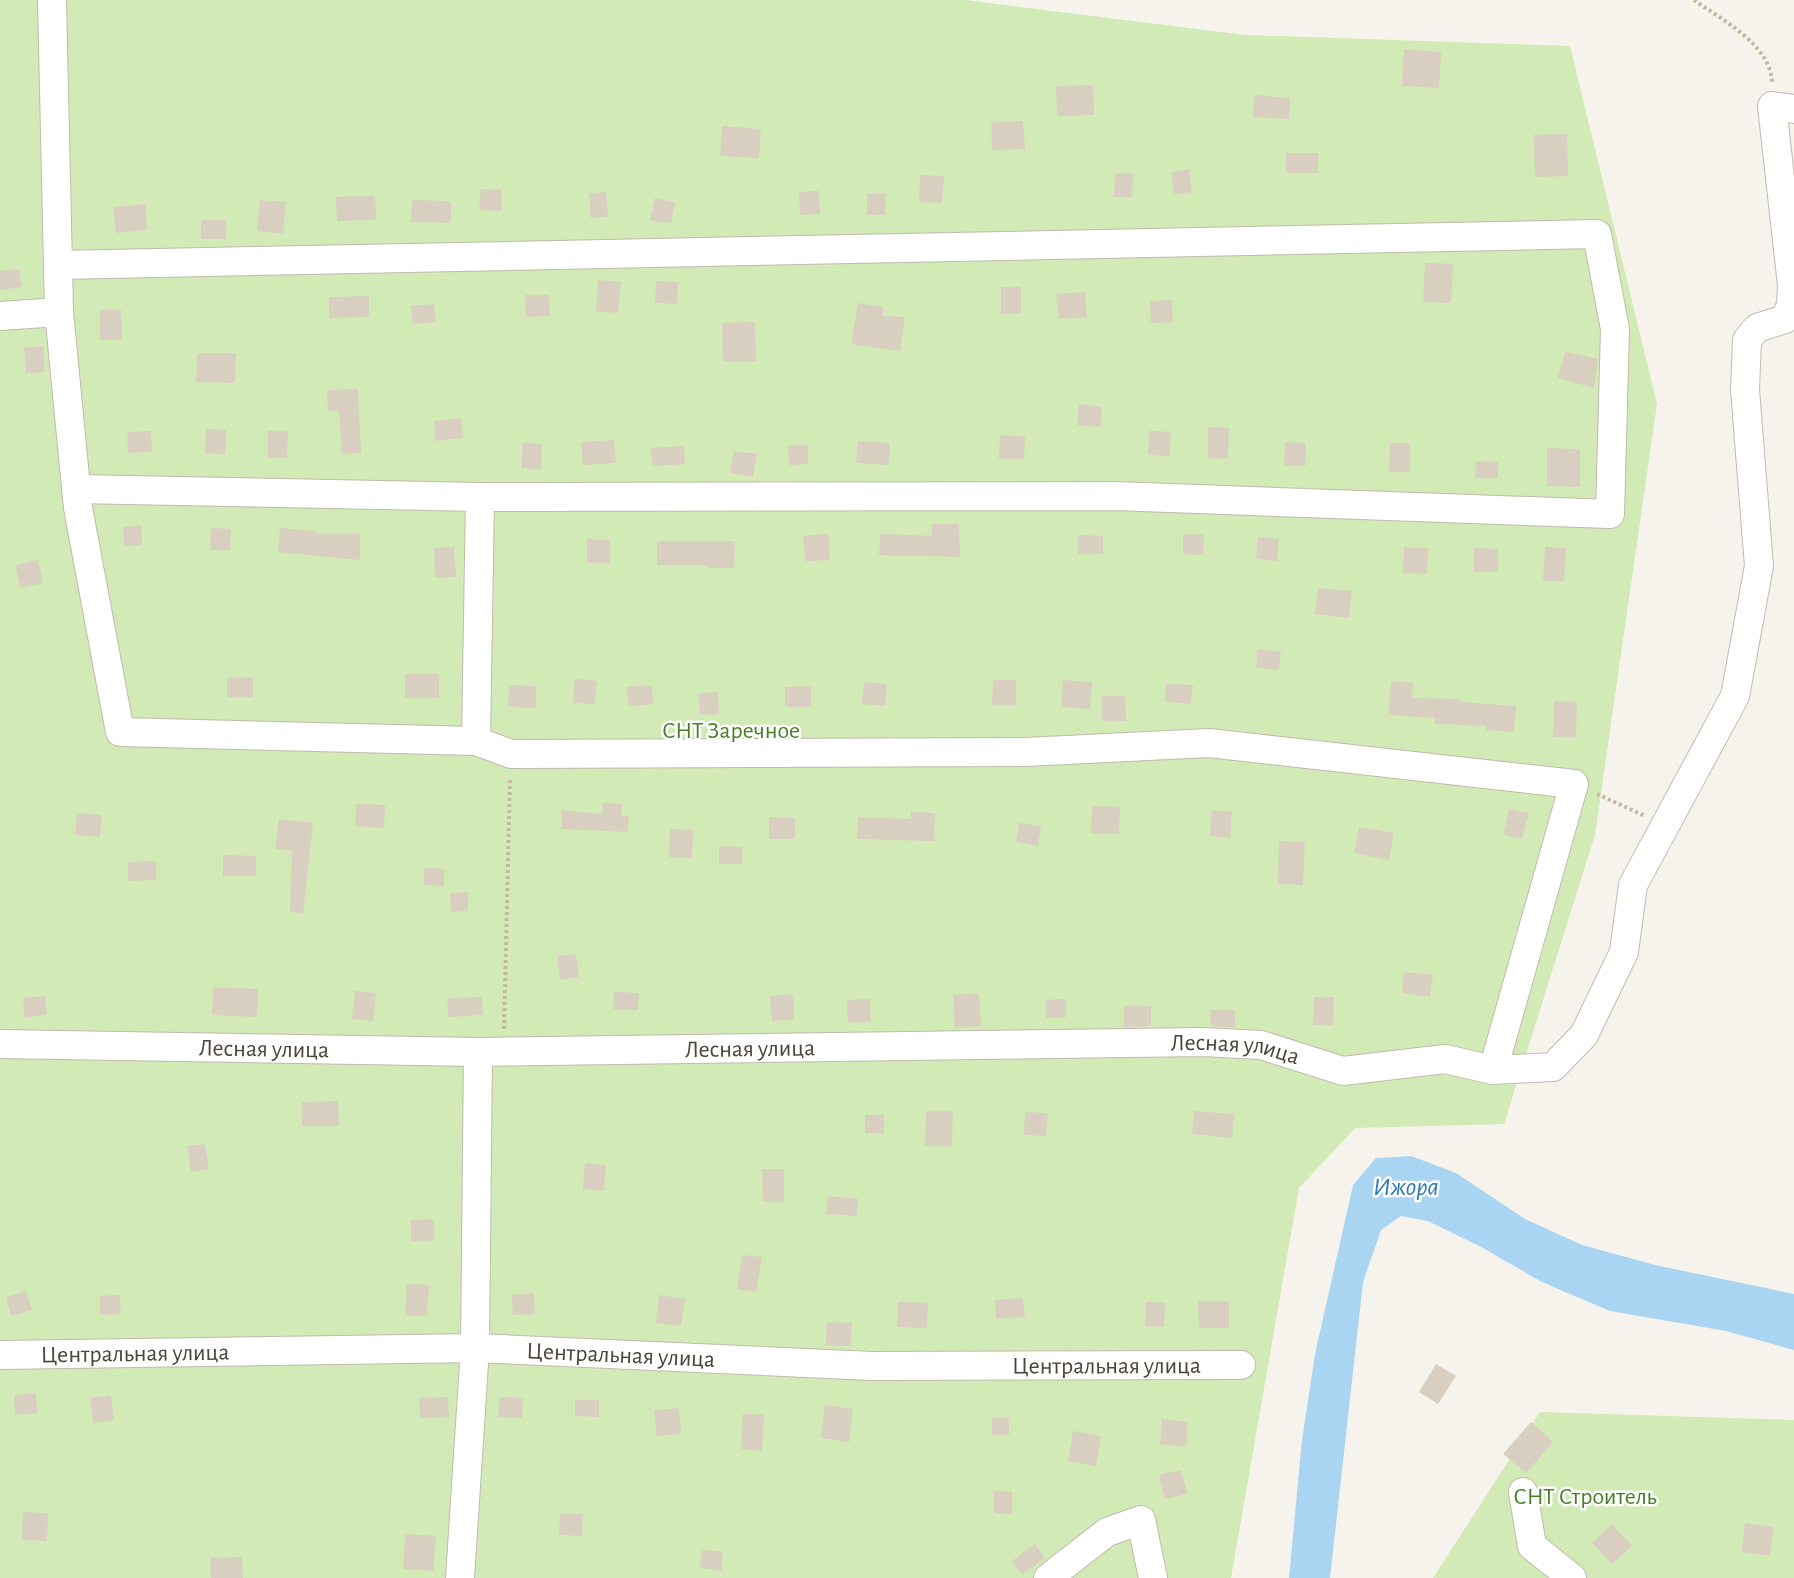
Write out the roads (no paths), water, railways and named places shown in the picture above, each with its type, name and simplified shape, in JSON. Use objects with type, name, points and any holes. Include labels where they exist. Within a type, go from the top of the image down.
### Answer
[{"type":"street","points":[[52,0],[59,312],[76,489],[120,732],[476,741],[511,754],[1026,752],[1209,743],[1574,784],[1493,1070]]},
{"type":"street","name":"Лесная улица","points":[[0,1044],[478,1052],[1203,1042],[1261,1044],[1343,1071],[1445,1059],[1493,1070],[1553,1067],[1584,1035],[1624,952],[1633,885],[1735,696],[1759,566],[1745,390],[1747,340],[1757,328],[1785,319],[1791,305],[1792,285],[1783,107]]},
{"type":"street","points":[[58,265],[1597,234],[1615,329],[1610,514],[1115,496],[480,497],[76,489]]},
{"type":"street","points":[[0,316],[59,312]]},
{"type":"street","points":[[476,741],[480,497]]},
{"type":"street","points":[[460,1578],[475,1348],[478,1052]]},
{"type":"street","name":"Центральная улица","points":[[0,1355],[475,1348],[872,1366],[1240,1365]]},
{"type":"street","points":[[1523,1492],[1532,1546],[1572,1578]]},
{"type":"street","points":[[1048,1578],[1107,1532],[1141,1520],[1154,1578]]},
{"type":"water","name":"Ижора","points":[[1411,1156],[1456,1173],[1525,1219],[1582,1245],[1655,1265],[1794,1294],[1794,1350],[1726,1331],[1610,1311],[1542,1282],[1483,1248],[1428,1221],[1401,1216],[1381,1230],[1363,1282],[1330,1578],[1289,1578],[1302,1440],[1315,1354],[1353,1185],[1376,1158]]},
{"type":"park label","name":"СНТ Заречное","points":[[731,730]]},
{"type":"park label","name":"СНТ Строитель","points":[[1585,1496]]}]
